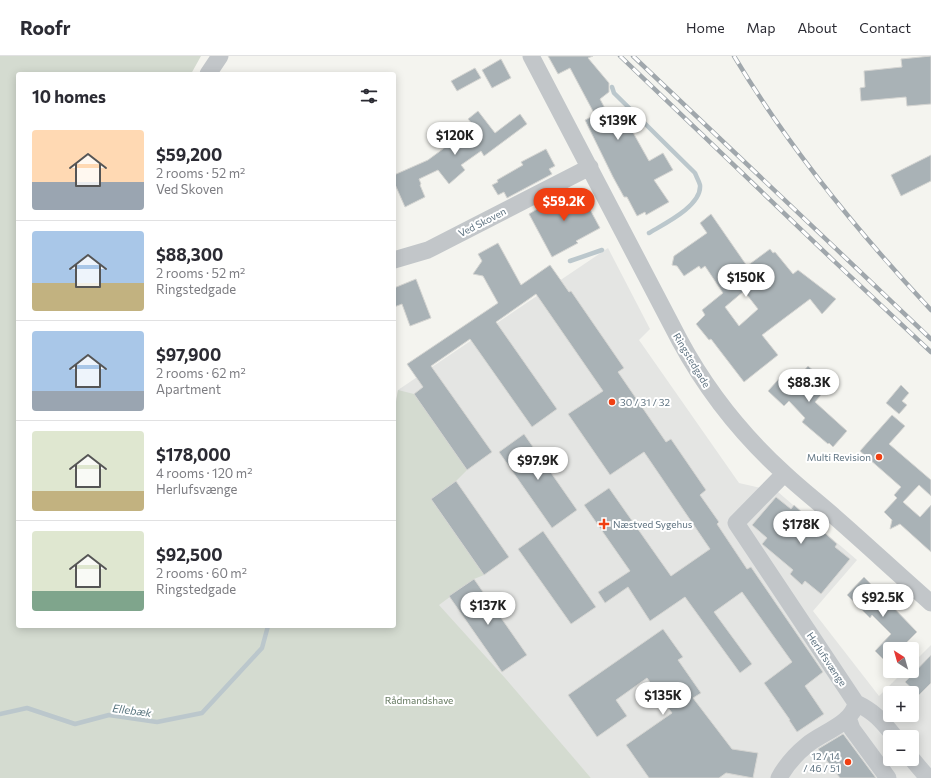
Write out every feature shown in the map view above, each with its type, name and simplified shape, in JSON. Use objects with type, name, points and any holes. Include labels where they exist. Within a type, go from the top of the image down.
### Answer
[{"type":"street","points":[[209,72],[220,56]]},
{"type":"street","name":"Ringstedgade","points":[[531,56],[693,365],[735,423],[784,474],[836,518],[931,603]]},
{"type":"street","name":"Ved Skoven","points":[[396,259],[428,250],[590,167]]},
{"type":"street","name":"Herlufsvænge","points":[[784,474],[736,523],[856,703]]},
{"type":"street","points":[[779,778],[794,757],[808,744],[848,718],[854,710],[856,703],[877,715],[889,730]]},
{"type":"street","points":[[848,718],[852,729],[888,778]]},
{"type":"street","points":[[918,766],[928,778]]},
{"type":"shaded area","name":"Næstved Sygehus","points":[[608,248],[650,329],[639,340],[739,483],[778,492],[857,560],[813,611],[879,696],[883,692],[883,722],[919,722],[919,686],[889,686],[897,678],[919,678],[919,657],[931,645],[931,778],[591,778],[396,558],[396,402],[398,390]]},
{"type":"green space","name":"Rådmandshave","points":[[0,56],[201,56],[192,72],[16,72],[16,628],[396,628],[396,402],[398,390],[414,394],[467,470],[456,481],[431,499],[484,575],[474,579],[439,605],[505,678],[591,778],[0,778]]},
{"type":"building","points":[[548,56],[593,56],[588,58],[609,83],[609,92],[600,99],[612,122],[617,119],[620,124],[626,120],[649,161],[663,153],[673,170],[654,180],[669,202],[646,215],[645,212],[637,216],[627,197],[624,197],[613,177],[585,120],[595,115],[570,68],[558,74]]},
{"type":"building","points":[[931,56],[931,104],[907,106],[906,97],[861,101],[860,88],[865,87],[864,71],[902,67],[901,59]]},
{"type":"building","points":[[501,59],[511,78],[492,88],[482,70]]},
{"type":"building","points":[[475,68],[481,78],[457,91],[451,81]]},
{"type":"building","points":[[478,111],[495,133],[520,114],[527,124],[484,156],[481,151],[461,165],[465,170],[449,184],[438,170],[419,179],[425,197],[405,207],[396,187],[396,174],[428,160],[474,126],[468,119]]},
{"type":"building","points":[[546,149],[555,166],[549,169],[552,174],[507,198],[504,192],[498,195],[492,185],[498,182],[497,180],[523,165],[521,162]]},
{"type":"building","points":[[931,155],[931,181],[901,196],[891,175]]},
{"type":"building","points":[[571,189],[575,197],[581,193],[600,228],[576,241],[578,243],[552,257],[529,214]]},
{"type":"building","points":[[711,214],[747,266],[770,249],[773,253],[775,252],[793,274],[798,270],[836,299],[822,314],[810,299],[762,335],[778,355],[744,382],[711,339],[709,340],[696,324],[705,315],[702,310],[723,293],[705,266],[701,269],[699,266],[684,276],[677,266],[672,265],[674,256],[707,233],[700,223]],"holes":[[[744,291],[758,309],[739,326],[725,307]]]},
{"type":"building","points":[[498,243],[521,285],[550,265],[569,292],[571,291],[624,368],[618,372],[666,442],[671,439],[706,490],[700,495],[719,522],[717,524],[747,569],[751,567],[823,672],[805,686],[824,714],[797,732],[764,683],[792,662],[742,592],[714,612],[752,664],[740,673],[685,597],[650,621],[628,587],[605,603],[598,592],[630,571],[584,505],[609,488],[671,576],[710,549],[644,452],[610,475],[568,414],[603,391],[536,294],[496,322],[557,409],[532,427],[470,339],[431,366],[492,452],[467,470],[414,394],[423,387],[407,364],[498,303],[483,276],[473,274],[482,261],[478,254]]},
{"type":"building","points":[[416,279],[431,318],[410,326],[402,304],[396,306],[396,287]]},
{"type":"building","points":[[808,366],[816,373],[818,371],[831,383],[815,402],[847,431],[833,447],[802,422],[805,418],[789,401],[784,406],[768,391],[785,372],[795,381]]},
{"type":"building","points":[[901,385],[909,393],[902,401],[907,405],[899,414],[886,403]]},
{"type":"building","points":[[892,415],[905,426],[889,444],[931,480],[931,496],[919,485],[903,502],[920,517],[931,505],[931,552],[900,524],[890,529],[892,520],[884,512],[897,498],[894,495],[901,487],[860,451]]},
{"type":"building","points":[[524,434],[577,510],[552,528],[499,452]]},
{"type":"building","points":[[456,481],[509,557],[484,575],[431,499]]},
{"type":"building","points":[[776,497],[791,509],[794,505],[837,544],[835,547],[850,559],[821,594],[805,581],[802,585],[790,574],[793,570],[762,544],[767,538],[752,525]]},
{"type":"building","points":[[543,531],[596,607],[571,624],[518,549]]},
{"type":"building","points":[[864,577],[917,632],[907,642],[883,642],[891,634],[872,615],[870,618],[847,595]]},
{"type":"building","points":[[474,579],[527,655],[502,672],[449,596]]},
{"type":"building","points":[[663,629],[683,657],[678,660],[701,693],[693,698],[732,749],[758,753],[753,778],[726,773],[719,778],[649,778],[626,745],[672,713],[647,678],[616,700],[627,716],[597,737],[568,695]]},
{"type":"building","points":[[883,642],[883,659],[875,651]]},
{"type":"building","points":[[931,655],[931,683],[919,695],[919,686],[909,686],[905,682],[909,678],[919,678],[919,667]]},
{"type":"building","name":"12 / 14 / 46 / 51","points":[[843,734],[876,778],[840,778],[818,749]]},
{"type":"waterway","name":"Ellebæk","points":[[612,87],[614,93],[695,173],[700,185],[699,193],[689,207],[681,214],[649,233]]},
{"type":"waterway","name":"Ellebæk","points":[[570,261],[602,250]]},
{"type":"waterway","name":"Ellebæk","points":[[0,714],[27,708],[75,724],[109,715],[157,722],[202,713],[262,648],[267,628]]},
{"type":"railway","points":[[620,56],[931,352]]},
{"type":"railway","points":[[633,56],[931,339]]},
{"type":"railway","points":[[734,56],[755,90],[801,156],[851,220],[931,310]]},
{"type":"place","name":"30 / 31 / 32","points":[[612,402]]},
{"type":"place","name":"Multi Revision","points":[[879,457]]},
{"type":"place","name":"Næstved Sygehus","points":[[604,524]]},
{"type":"place","name":"12 / 14 / 46 / 51","points":[[848,762]]}]
